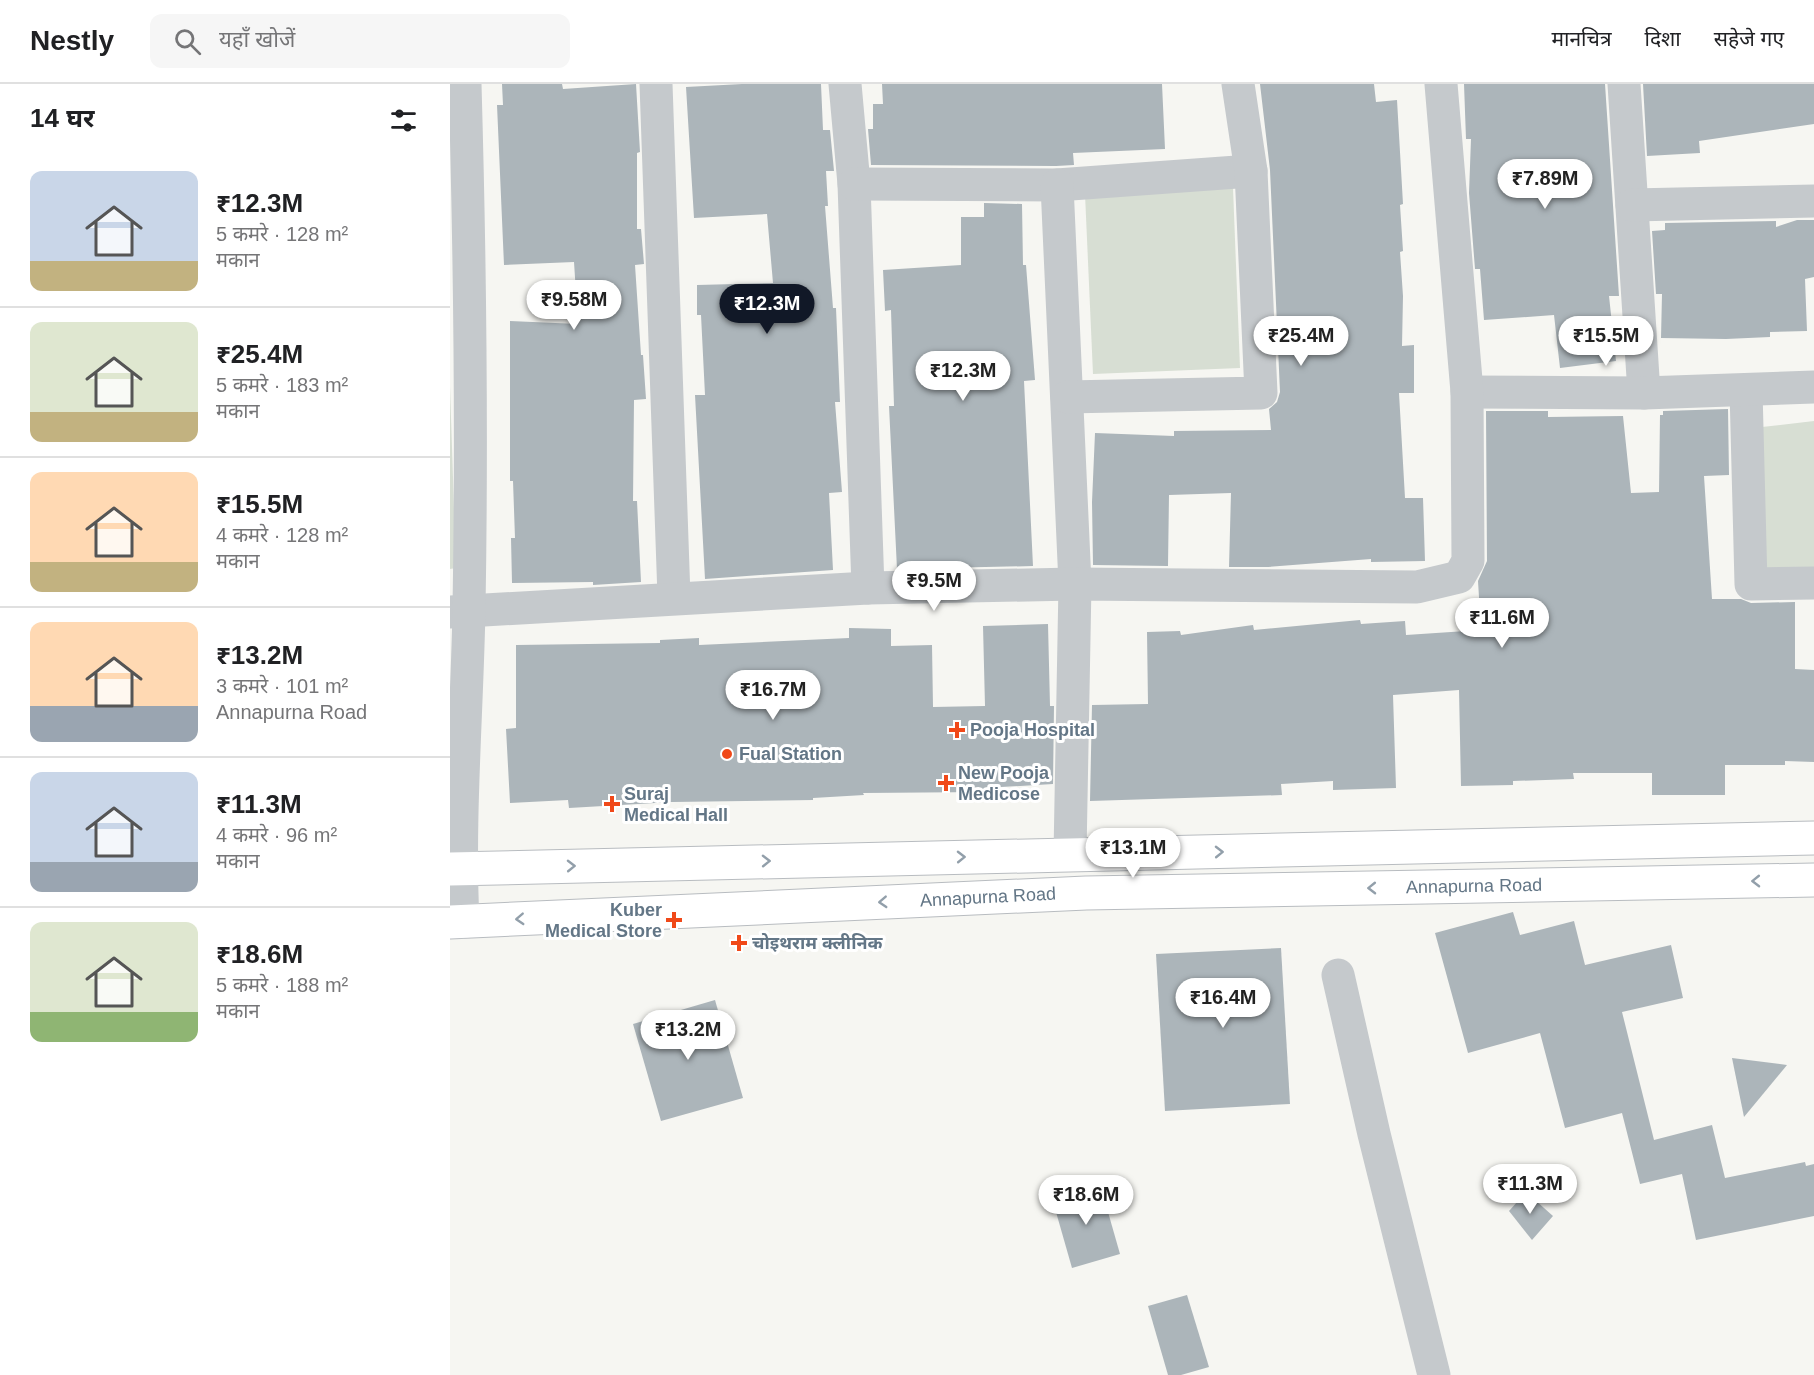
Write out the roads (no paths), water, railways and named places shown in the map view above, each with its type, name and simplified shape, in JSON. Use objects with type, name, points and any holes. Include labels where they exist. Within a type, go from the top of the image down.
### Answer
[{"type":"main road","points":[[455,869],[1814,838]]},
{"type":"main road","name":"Annapurna Road","points":[[457,922],[1086,892],[1814,880]]},
{"type":"street","points":[[457,922],[455,869],[465,84]]},
{"type":"street","points":[[657,84],[674,597]]},
{"type":"street","points":[[845,84],[854,184],[868,588]]},
{"type":"street","points":[[1067,397],[1261,393],[1251,171],[1238,84]]},
{"type":"street","points":[[459,611],[674,597],[868,588],[1075,585],[1417,587],[1459,577],[1468,561],[1467,392],[1441,84]]},
{"type":"street","points":[[1624,84],[1644,393]]},
{"type":"street","points":[[854,184],[1057,185],[1251,171]]},
{"type":"street","points":[[1057,185],[1075,585],[1070,854]]},
{"type":"street","points":[[1632,205],[1814,201]]},
{"type":"street","points":[[1467,392],[1644,393],[1814,387]]},
{"type":"street","points":[[1746,390],[1751,584],[1814,583]]},
{"type":"street","points":[[1338,975],[1434,1375]]},
{"type":"place","name":"Pooja Hospital","points":[[957,730]]},
{"type":"place","name":"Fual Station","points":[[727,754]]},
{"type":"place","name":"New Pooja Medicose","points":[[946,783]]},
{"type":"place","name":"Suraj Medical Hall","points":[[612,804]]},
{"type":"place","name":"Kuber Medical Store","points":[[674,920]]},
{"type":"place","name":"चोइथराम क्लीनिक","points":[[739,943]]}]
